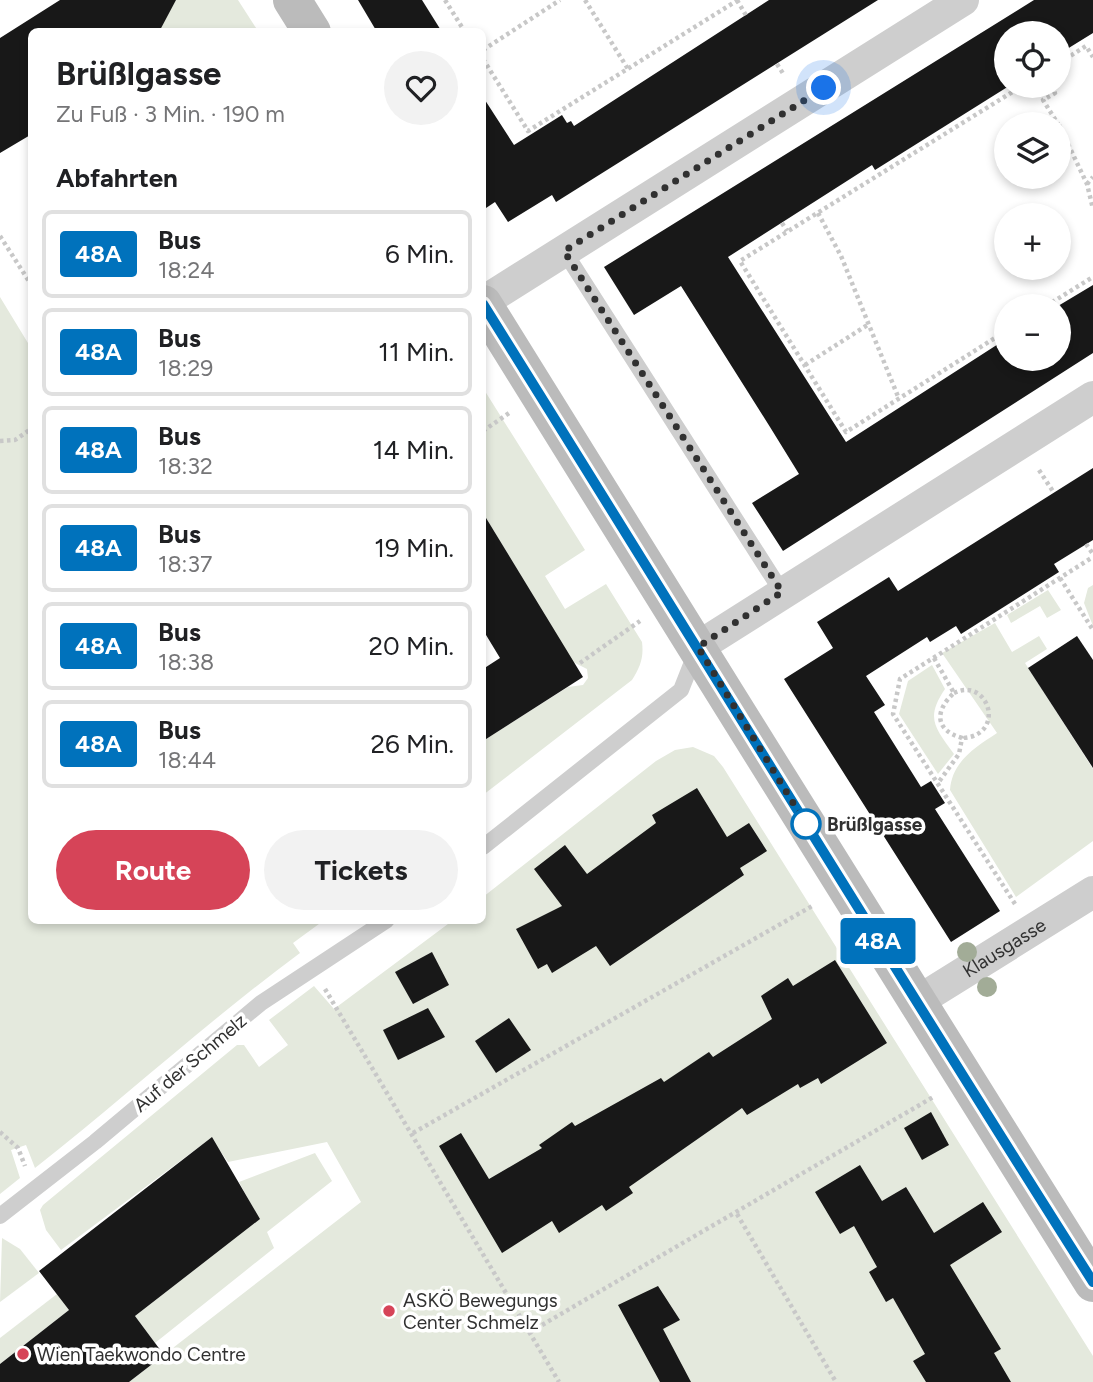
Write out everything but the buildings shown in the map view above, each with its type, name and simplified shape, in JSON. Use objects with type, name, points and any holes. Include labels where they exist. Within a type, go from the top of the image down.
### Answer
[{"type":"main road","points":[[292,0],[310,28]]},
{"type":"main road","points":[[486,308],[698,647],[915,1003],[1093,1283]]},
{"type":"street","points":[[486,301],[963,0]]},
{"type":"street","points":[[698,647],[1093,397]]},
{"type":"street","name":"Klausgasse","points":[[915,1003],[1093,892]]},
{"type":"lane","points":[[564,251],[782,592]]},
{"type":"lane","points":[[486,845],[681,690],[698,647]]},
{"type":"lane","name":"Auf der Schmelz","points":[[0,1216],[261,1003],[381,924]]},
{"type":"path","points":[[445,0],[463,28]]},
{"type":"path","points":[[486,48],[560,0]]},
{"type":"path","points":[[585,0],[628,69]]},
{"type":"path","points":[[486,64],[528,131],[737,0],[747,17]]},
{"type":"path","points":[[1071,55],[1086,46],[1093,57]]},
{"type":"path","points":[[994,339],[846,432],[740,261],[1003,98]]},
{"type":"path","points":[[1046,98],[1043,100],[1050,112]]},
{"type":"path","points":[[1071,151],[1087,184],[1093,209]]},
{"type":"path","points":[[1087,184],[1093,177]]},
{"type":"path","points":[[817,213],[841,257],[899,399]]},
{"type":"path","points":[[782,223],[787,231]]},
{"type":"path","points":[[0,236],[28,280]]},
{"type":"path","points":[[1065,294],[1093,277]]},
{"type":"path","points":[[805,365],[869,324]]},
{"type":"path","points":[[0,441],[15,440],[28,432]]},
{"type":"path","points":[[1032,930],[893,714],[900,679],[1093,555],[1086,544]]},
{"type":"path","points":[[1060,578],[1093,630]]},
{"type":"path","points":[[580,663],[670,602]]},
{"type":"path","points":[[934,658],[954,692]]},
{"type":"path","points":[[963,688],[974,690],[986,701],[989,714],[982,731],[975,737],[962,738],[944,731],[939,720],[940,708],[954,692],[963,688]]},
{"type":"path","points":[[937,783],[955,760],[962,738]]},
{"type":"path","points":[[413,1133],[845,888]]},
{"type":"path","points":[[310,969],[338,1006],[559,1382]]},
{"type":"path","points":[[530,1332],[737,1214],[918,1105],[965,1081]]},
{"type":"path","points":[[0,1132],[18,1148],[34,1190]]},
{"type":"path","points":[[737,1214],[836,1382]]},
{"type":"shaded area","points":[[163,0],[238,0],[256,28],[161,28]]},
{"type":"shaded area","points":[[0,297],[28,343],[28,924],[319,924],[293,943],[300,953],[232,1005],[35,1168],[26,1145],[11,1150],[20,1178],[0,1194]]},
{"type":"shaded area","points":[[486,393],[585,550],[545,576],[565,609],[606,584],[642,642],[642,653],[641,662],[632,680],[486,793],[486,739],[568,687],[583,685],[588,678],[587,669],[573,662],[486,518]]},
{"type":"shaded area","points":[[1093,585],[1093,626],[1084,603],[1088,588]]},
{"type":"shaded area","points":[[1048,590],[1061,610],[1047,618],[1040,606],[1011,623],[1007,615]]},
{"type":"shaded area","points":[[995,623],[1012,652],[1039,636],[1047,649],[1025,663],[1093,769],[1093,841],[1016,897],[950,790],[960,763],[997,733],[942,653]]},
{"type":"shaded area","points":[[932,665],[945,689],[935,708],[935,723],[954,754],[938,774],[899,714],[908,681]]},
{"type":"shaded area","points":[[693,747],[714,756],[723,767],[1093,1356],[1093,1382],[129,1382],[361,1202],[327,1142],[228,1162],[211,1138],[61,1250],[46,1230],[40,1210],[43,1205],[237,1045],[244,1045],[259,1067],[288,1045],[269,1020],[314,986],[334,1009],[448,924],[486,924],[486,895],[656,761],[675,750]]},
{"type":"shaded area","points":[[315,1153],[332,1181],[267,1232],[274,1248],[155,1343],[135,1316],[259,1219],[239,1182]]},
{"type":"shaded area","points":[[2,1238],[20,1249],[39,1273],[0,1302]]},
{"type":"shaded area","points":[[57,1294],[69,1310],[0,1364],[0,1338]]},
{"type":"bus line","name":"48A","points":[[486,309],[727,693],[915,1003],[1093,1282]]},
{"type":"place","name":"Brüßlgasse","points":[[806,824]]},
{"type":"place","name":"ASKÖ Bewegungs Center Schmelz","points":[[389,1311]]},
{"type":"place","name":"Wien Taekwondo Centre","points":[[23,1354]]},
{"type":"route","points":[[806,824],[698,647],[782,592],[564,251],[824,88]]}]
